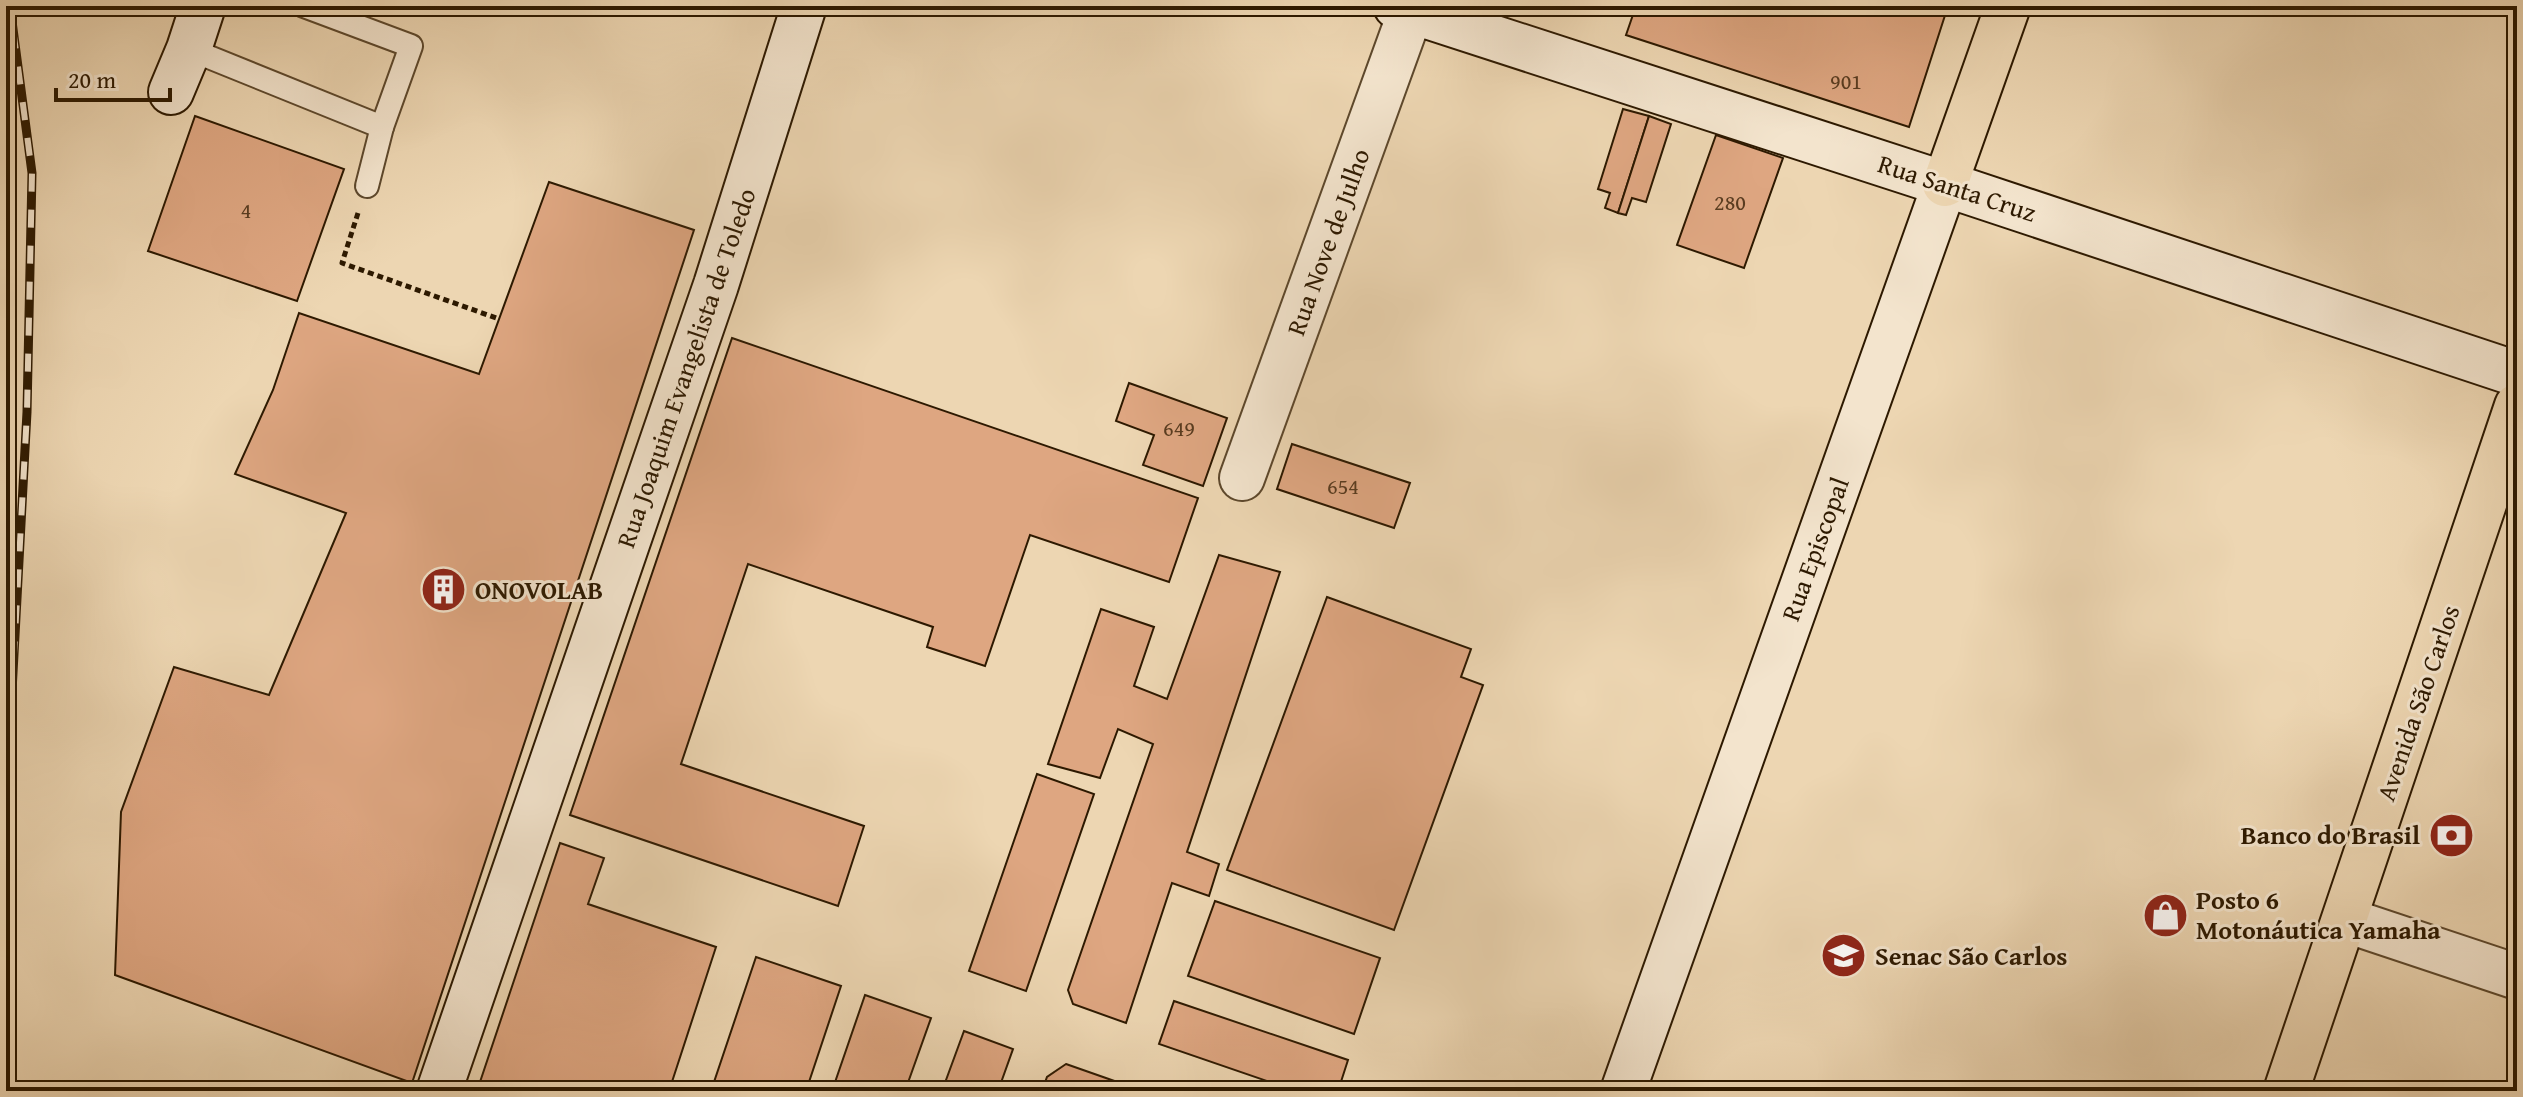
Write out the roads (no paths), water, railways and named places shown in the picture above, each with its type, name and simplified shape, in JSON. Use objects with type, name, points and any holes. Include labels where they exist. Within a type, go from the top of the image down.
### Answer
[{"type":"main road","points":[[171,92],[203,6]]},
{"type":"main road","name":"Rua Joaquim Evangelista de Toledo","points":[[439,1091],[716,285],[804,6]]},
{"type":"main road","name":"Rua Episcopal","points":[[1623,1091],[2008,6]]},
{"type":"main road","name":"Rua Santa Cruz","points":[[1407,8],[2517,374]]},
{"type":"main road","name":"Rua Nove de Julho","points":[[1242,478],[1407,8]]},
{"type":"main road","name":"Avenida São Carlos","points":[[2286,1091],[2517,406]]},
{"type":"main road","points":[[2346,920],[2517,977]]},
{"type":"lane","points":[[304,6],[411,46],[382,127],[367,186]]},
{"type":"lane","points":[[189,49],[382,127]]},
{"type":"railway","points":[[6,803],[27,412],[32,173],[10,6]]},
{"type":"place","name":"ONOVOLAB","points":[[444,590]]},
{"type":"place","name":"Banco do Brasil","points":[[2451,835]]},
{"type":"place","name":"Posto 6 Motonáutica Yamaha","points":[[2165,915]]},
{"type":"place","name":"Senac São Carlos","points":[[1844,956]]}]
